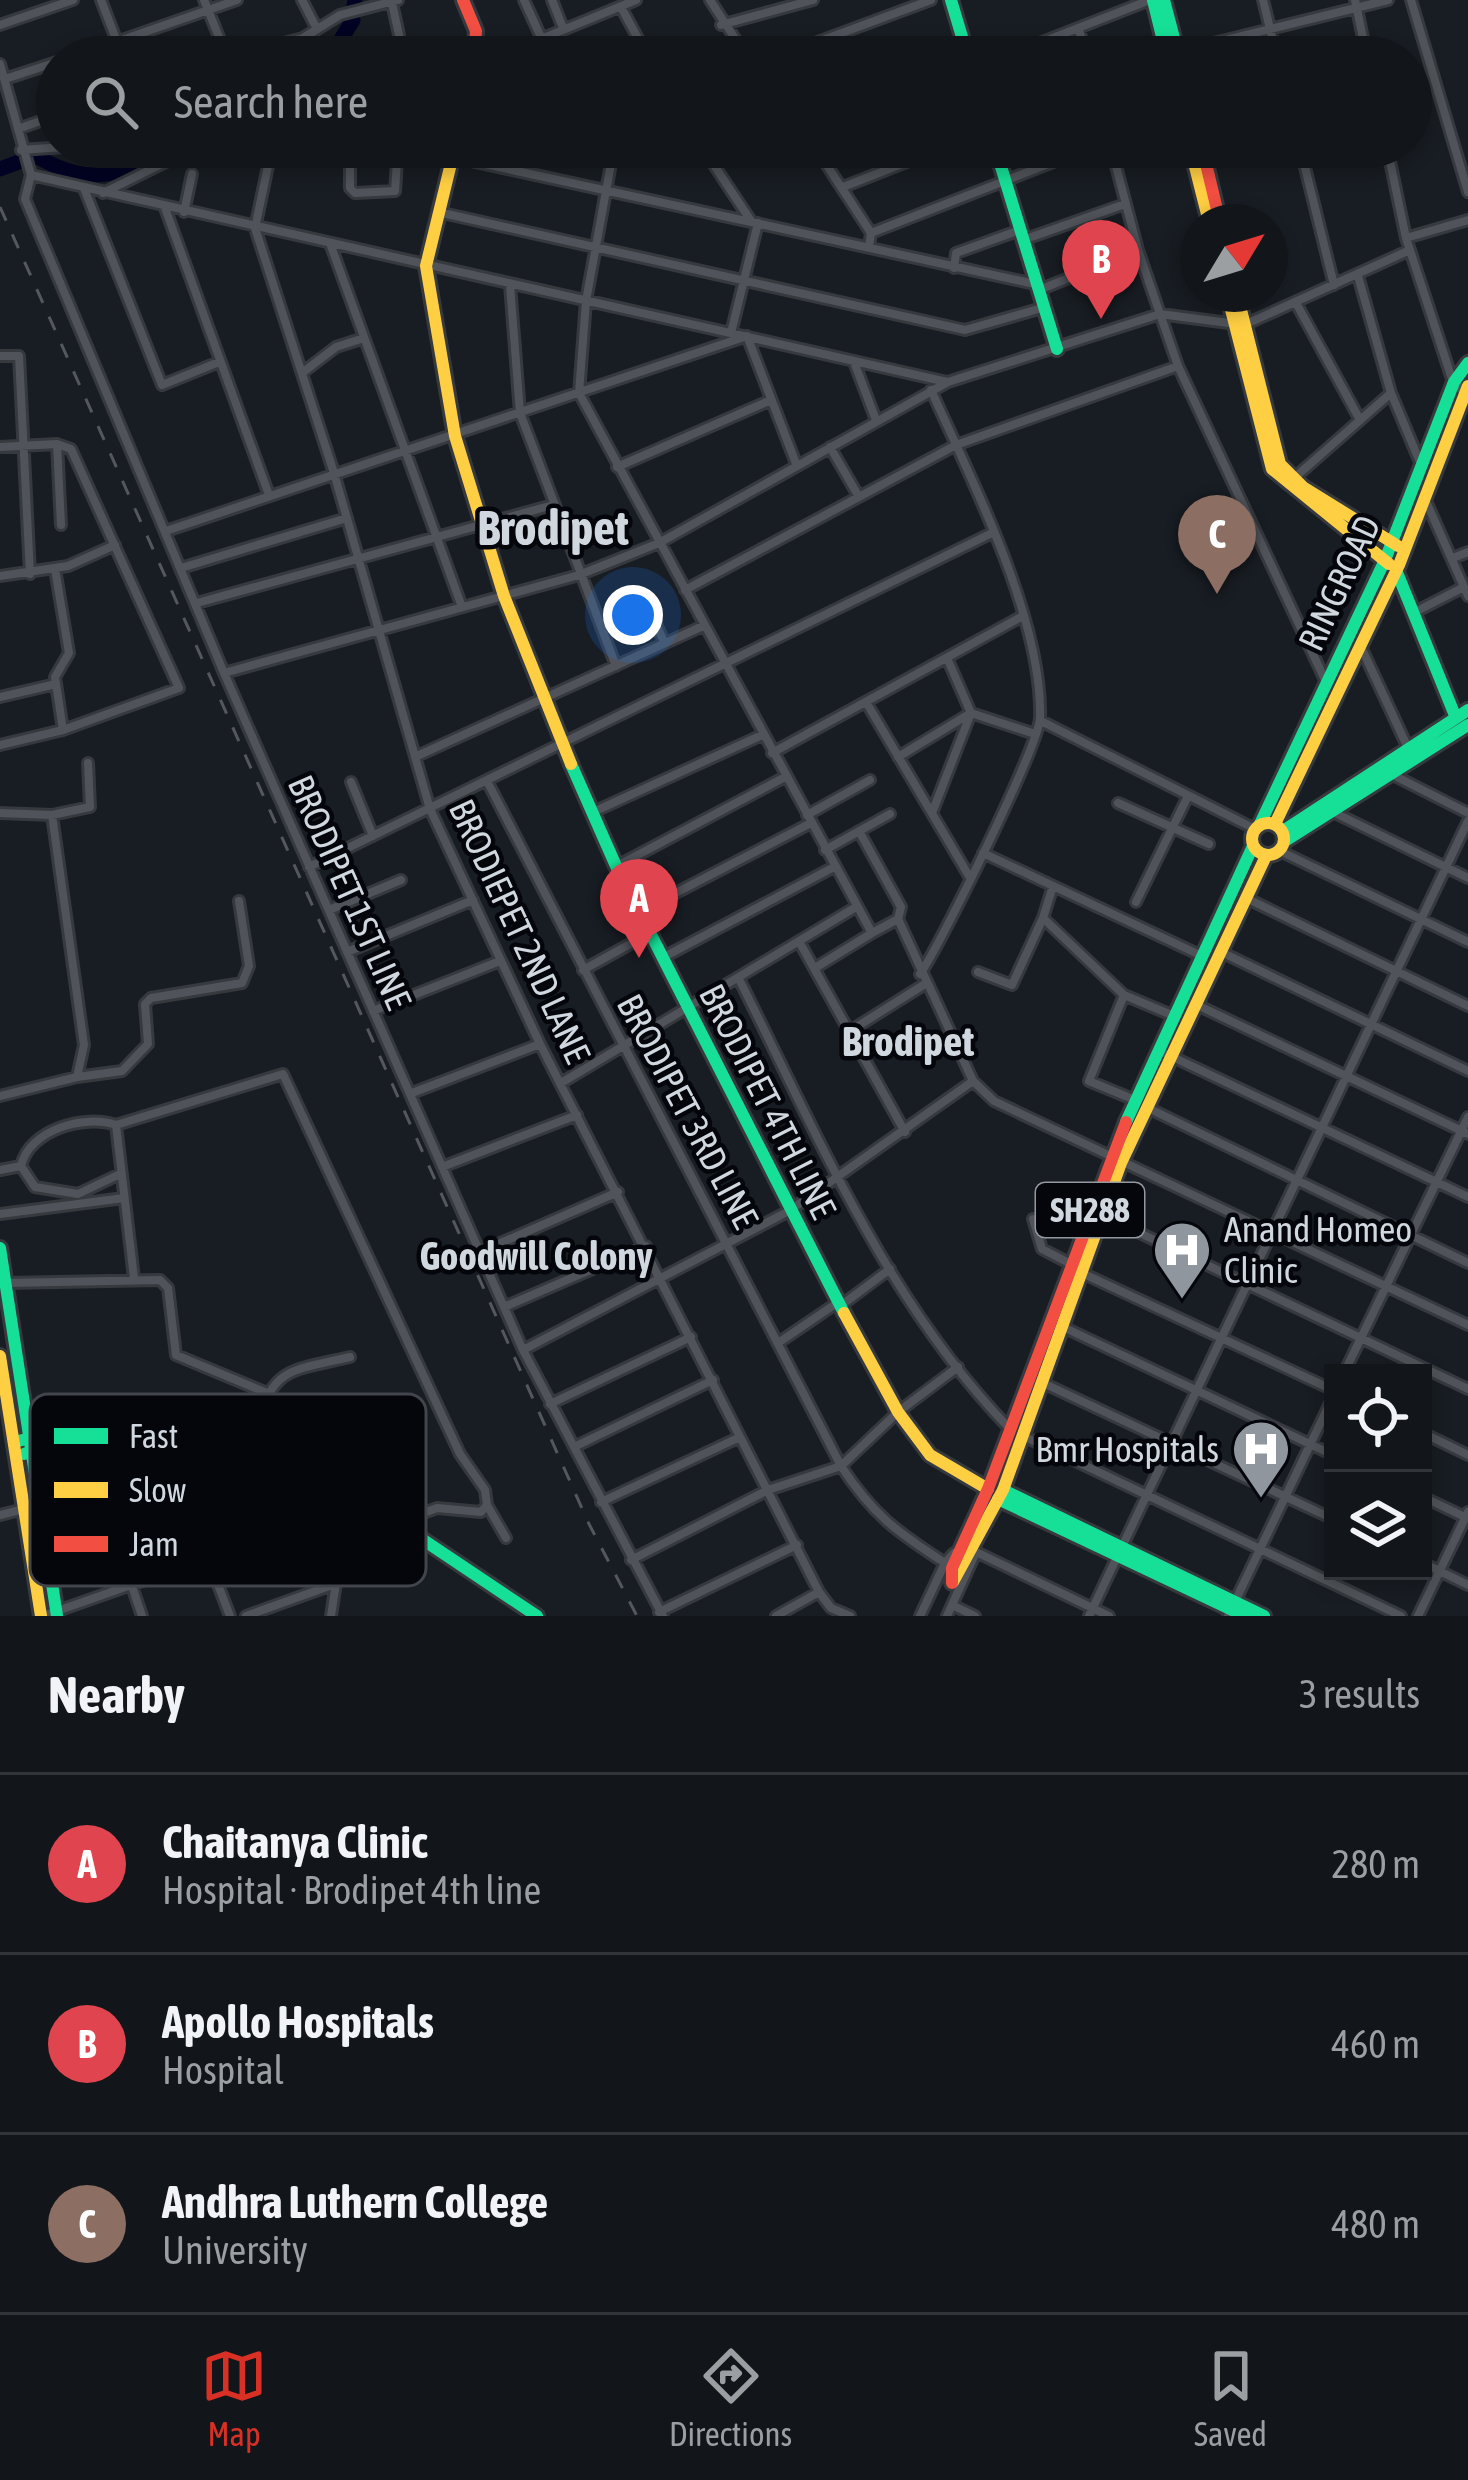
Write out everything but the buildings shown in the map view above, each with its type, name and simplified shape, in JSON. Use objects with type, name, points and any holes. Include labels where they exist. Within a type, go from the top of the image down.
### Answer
[{"type":"main road","points":[[463,0],[476,36]]},
{"type":"main road","points":[[951,0],[962,36]]},
{"type":"main road","points":[[1151,0],[1166,36]]},
{"type":"main road","points":[[1164,0],[1171,36]]},
{"type":"main road","name":"BRODIPET 4TH LINE","points":[[450,168],[426,266],[455,436],[504,596],[591,813],[838,1305],[898,1412],[930,1455],[996,1493],[1231,1609]]},
{"type":"main road","points":[[1001,168],[1057,349]]},
{"type":"main road","points":[[1195,168],[1204,204]]},
{"type":"main road","points":[[1207,168],[1216,204]]},
{"type":"main road","points":[[1234,312],[1276,458],[1293,478],[1398,546]]},
{"type":"main road","points":[[1239,312],[1272,469],[1396,570],[1464,718],[1281,837],[1266,856],[1253,846]]},
{"type":"main road","name":"RINGROAD","points":[[1257,828],[1385,560],[1424,498],[1468,363]]},
{"type":"main road","name":"RINGROAD","points":[[1281,837],[1396,570],[1398,546],[1422,467],[1462,387]]},
{"type":"main road","points":[[1257,828],[1281,837],[1335,813],[1393,775],[1412,754]]},
{"type":"main road","name":"SH288","points":[[1164,1053],[1174,1016],[1253,846],[1257,828]]},
{"type":"main road","name":"SH288","points":[[952,1583],[996,1493],[1116,1160],[1164,1053],[1194,1003],[1266,856]]},
{"type":"main road","name":"SH288","points":[[1016,1432],[1043,1383],[1076,1269],[1104,1216],[1116,1160]]},
{"type":"main road","points":[[0,1248],[9,1398]]},
{"type":"main road","points":[[0,1356],[30,1478]]},
{"type":"main road","points":[[22,1447],[30,1445]]},
{"type":"main road","points":[[22,1447],[30,1445]]},
{"type":"main road","points":[[22,1447],[24,1509],[30,1534]]},
{"type":"main road","points":[[426,1541],[535,1616]]},
{"type":"main road","points":[[1231,1609],[1245,1616]]},
{"type":"main road","points":[[1231,1609],[1264,1616]]},
{"type":"street","points":[[0,25],[73,0]]},
{"type":"street","points":[[101,0],[115,36]]},
{"type":"street","points":[[204,0],[220,36]]},
{"type":"street","points":[[138,36],[237,0]]},
{"type":"street","points":[[302,0],[317,29]]},
{"type":"street","points":[[524,0],[539,36]]},
{"type":"street","points":[[552,0],[562,28]]},
{"type":"street","points":[[542,36],[606,5],[621,7],[636,0]]},
{"type":"street","points":[[710,0],[729,36]]},
{"type":"street","points":[[721,25],[784,4],[813,0]]},
{"type":"street","points":[[834,36],[931,0]]},
{"type":"street","points":[[1060,36],[1151,0]]},
{"type":"street","points":[[1263,0],[1272,36]]},
{"type":"street","points":[[1244,36],[1355,3],[1388,0]]},
{"type":"street","points":[[1411,0],[1422,36]]},
{"type":"street","points":[[295,36],[340,15],[395,1],[399,36]]},
{"type":"street","points":[[1355,3],[1362,36]]},
{"type":"street","points":[[621,7],[636,36]]},
{"type":"street","points":[[1079,29],[1081,36]]},
{"type":"street","name":"BRODIPET 1ST LINE","points":[[0,64],[26,162],[26,199],[224,673],[523,1350],[661,1614]]},
{"type":"street","points":[[5,79],[36,69]]},
{"type":"street","points":[[1432,71],[1468,192]]},
{"type":"street","points":[[17,128],[36,122]]},
{"type":"street","points":[[26,162],[36,158]]},
{"type":"street","points":[[26,162],[36,167]]},
{"type":"street","points":[[39,168],[102,194],[948,382]]},
{"type":"street","points":[[102,194],[154,168]]},
{"type":"street","name":"BRODIEPET 2ND LANE","points":[[268,168],[255,229],[334,473],[430,809],[540,1044],[819,1592],[831,1608],[850,1616]]},
{"type":"street","points":[[350,168],[350,188],[356,193],[394,191],[396,168]]},
{"type":"street","points":[[517,168],[1036,287],[1138,250]]},
{"type":"street","points":[[611,168],[586,301],[579,393],[872,933]]},
{"type":"street","points":[[717,168],[755,222],[731,333]]},
{"type":"street","points":[[830,168],[872,233],[869,247]]},
{"type":"street","points":[[844,187],[892,168]]},
{"type":"street","points":[[872,233],[1030,168]]},
{"type":"street","points":[[1116,168],[1178,366],[1326,682]]},
{"type":"street","points":[[1305,168],[1334,285]]},
{"type":"street","points":[[1391,168],[1406,238],[1462,387]]},
{"type":"street","points":[[184,212],[192,174]]},
{"type":"street","points":[[85,189],[162,385],[218,362]]},
{"type":"street","points":[[953,268],[956,253],[1125,204]]},
{"type":"street","points":[[164,207],[269,495]]},
{"type":"street","points":[[438,212],[965,330],[1042,308]]},
{"type":"street","points":[[1406,238],[1468,220]]},
{"type":"street","points":[[330,245],[462,607]]},
{"type":"street","points":[[224,673],[579,575],[659,543],[948,382],[1160,314],[1240,326],[1411,250]]},
{"type":"street","points":[[1358,276],[1410,450],[1422,467]]},
{"type":"street","points":[[510,285],[520,413],[616,666]]},
{"type":"street","points":[[1296,303],[1360,419]]},
{"type":"street","points":[[166,531],[747,336]]},
{"type":"street","points":[[747,336],[796,466]]},
{"type":"street","points":[[302,373],[336,347],[364,338]]},
{"type":"street","points":[[0,356],[19,356],[30,574]]},
{"type":"street","points":[[854,361],[876,420]]},
{"type":"street","points":[[685,590],[956,445],[1178,366]]},
{"type":"street","points":[[920,974],[983,853],[1041,721],[1021,617],[994,532],[931,390]]},
{"type":"street","points":[[1293,478],[1391,393]]},
{"type":"street","points":[[616,466],[771,400]]},
{"type":"street","points":[[57,444],[62,525]]},
{"type":"street","points":[[0,446],[57,444],[71,449],[179,688],[63,730],[0,745]]},
{"type":"street","points":[[830,447],[859,496]]},
{"type":"street","points":[[1415,612],[1466,591],[1424,498]]},
{"type":"street","points":[[196,603],[553,505]]},
{"type":"street","points":[[181,568],[347,518]]},
{"type":"street","points":[[309,867],[994,532]]},
{"type":"street","points":[[0,577],[55,569],[115,545]]},
{"type":"street","points":[[1453,558],[1468,552]]},
{"type":"street","points":[[55,569],[69,653],[56,671],[63,730]]},
{"type":"street","points":[[643,594],[664,642]]},
{"type":"street","points":[[772,753],[1021,617]]},
{"type":"street","points":[[417,756],[703,626]]},
{"type":"street","points":[[1361,646],[1412,754]]},
{"type":"street","points":[[932,814],[971,713],[947,658]]},
{"type":"street","points":[[0,697],[56,684]]},
{"type":"street","points":[[866,702],[970,877]]},
{"type":"street","points":[[898,757],[971,713],[1035,734]]},
{"type":"street","points":[[1041,721],[1257,828]]},
{"type":"street","points":[[591,813],[762,735]]},
{"type":"street","points":[[0,813],[52,815],[90,807],[88,764]]},
{"type":"street","points":[[1091,1612],[1468,817],[1393,775]]},
{"type":"street","points":[[616,866],[785,777]]},
{"type":"street","points":[[639,912],[870,780]]},
{"type":"street","name":"BRODIPET 3RD LINE","points":[[487,781],[841,1466],[870,1510],[945,1562]]},
{"type":"street","points":[[351,782],[373,836]]},
{"type":"street","points":[[1136,902],[1188,796]]},
{"type":"street","points":[[1118,803],[1209,844]]},
{"type":"street","points":[[1335,813],[1468,878]]},
{"type":"street","points":[[825,850],[890,814]]},
{"type":"street","points":[[52,815],[84,1045],[76,1077]]},
{"type":"street","points":[[859,831],[901,908],[898,919],[920,974],[973,1081],[994,1100],[1468,1325]]},
{"type":"street","points":[[1281,837],[1468,942]]},
{"type":"street","points":[[983,853],[1202,956]]},
{"type":"street","points":[[662,958],[834,867]]},
{"type":"street","points":[[329,910],[401,880]]},
{"type":"street","points":[[978,972],[1012,985],[1053,886]]},
{"type":"street","points":[[1245,897],[1468,1006]]},
{"type":"street","points":[[347,952],[473,900]]},
{"type":"street","points":[[0,1096],[122,1071],[148,1044],[145,1004],[152,998],[242,983],[249,966],[239,901]]},
{"type":"street","points":[[560,1083],[856,907]]},
{"type":"street","points":[[1043,918],[1124,994],[1174,1016]]},
{"type":"street","points":[[815,968],[898,919]]},
{"type":"street","points":[[583,970],[650,933]]},
{"type":"street","points":[[800,943],[904,1132]]},
{"type":"street","points":[[1218,951],[1468,1071]]},
{"type":"street","points":[[373,1011],[500,961]]},
{"type":"street","points":[[739,979],[839,1179],[890,1269],[958,1367],[1016,1432],[1260,1547],[1384,1612],[1401,1616]]},
{"type":"street","points":[[850,1030],[925,984]]},
{"type":"street","points":[[1124,994],[1090,1081],[1468,1264]]},
{"type":"street","points":[[1194,1003],[1464,1133]]},
{"type":"street","points":[[412,1093],[540,1044]]},
{"type":"street","points":[[1164,1053],[1468,1197]]},
{"type":"street","points":[[20,1166],[28,1148],[52,1132],[96,1120],[116,1125],[283,1074],[451,1436],[485,1490],[487,1505],[506,1538]]},
{"type":"street","points":[[523,1350],[789,1211],[973,1081]]},
{"type":"street","points":[[442,1167],[577,1115]]},
{"type":"street","points":[[1349,1364],[1468,1117]]},
{"type":"street","points":[[116,1125],[134,1278]]},
{"type":"street","points":[[0,1170],[20,1166]]},
{"type":"street","points":[[20,1166],[35,1186],[77,1194],[120,1174]]},
{"type":"street","points":[[480,1252],[617,1192]]},
{"type":"street","points":[[0,1214],[124,1198]]},
{"type":"street","points":[[1104,1216],[1468,1389]]},
{"type":"street","points":[[1033,1219],[1042,1249],[1076,1269],[1324,1389]]},
{"type":"street","points":[[504,1307],[646,1246]]},
{"type":"street","points":[[778,1342],[890,1269]]},
{"type":"street","points":[[5,1283],[134,1278],[165,1284],[181,1360],[267,1394],[284,1372],[350,1357]]},
{"type":"street","points":[[1061,1326],[1324,1451]]},
{"type":"street","points":[[550,1405],[692,1336]]},
{"type":"street","points":[[631,1560],[768,1490],[841,1466],[898,1412],[958,1367]]},
{"type":"street","points":[[573,1448],[713,1381]]},
{"type":"street","points":[[1043,1383],[1324,1514]]},
{"type":"street","points":[[1231,1609],[1324,1413]]},
{"type":"street","points":[[601,1502],[740,1437]]},
{"type":"street","points":[[1432,1437],[1468,1455]]},
{"type":"street","points":[[1418,1616],[1467,1516],[1432,1501]]},
{"type":"street","points":[[426,1512],[437,1508],[466,1514],[487,1505]]},
{"type":"street","points":[[0,1515],[24,1509]]},
{"type":"street","points":[[661,1614],[797,1545]]},
{"type":"street","points":[[920,1616],[945,1562],[970,1549]]},
{"type":"street","points":[[947,1616],[970,1549]]},
{"type":"street","points":[[970,1549],[1091,1612],[1109,1616]]},
{"type":"street","points":[[1432,1567],[1468,1585]]},
{"type":"street","points":[[49,1615],[138,1586]]},
{"type":"street","points":[[218,1586],[230,1616]]},
{"type":"street","points":[[246,1616],[328,1586]]},
{"type":"street","points":[[331,1616],[336,1586]]},
{"type":"street","points":[[133,1588],[142,1616]]},
{"type":"street","points":[[776,1616],[819,1592]]},
{"type":"street","points":[[952,1605],[975,1616]]},
{"type":"waterway","points":[[354,6],[355,0]]},
{"type":"waterway","points":[[343,36],[353,20]]},
{"type":"waterway","points":[[0,169],[36,156]]},
{"type":"waterway","points":[[61,168],[89,175],[126,168]]},
{"type":"railway","points":[[0,207],[589,1524],[637,1616]]},
{"type":"traffic: fast","points":[[951,0],[962,36]]},
{"type":"traffic: fast","points":[[1153,0],[1162,36]]},
{"type":"traffic: fast","points":[[1164,0],[1173,36]]},
{"type":"traffic: fast","points":[[1001,168],[1057,349]]},
{"type":"traffic: fast","points":[[1259,826],[1385,560],[1454,382],[1468,363]]},
{"type":"traffic: fast","points":[[1396,570],[1456,718]]},
{"type":"traffic: fast","points":[[1283,831],[1468,710]]},
{"type":"traffic: fast","points":[[1285,841],[1468,725]]},
{"type":"traffic: fast","points":[[571,764],[616,866],[844,1313]]},
{"type":"traffic: fast","points":[[1126,1122],[1253,846]]},
{"type":"traffic: fast","points":[[0,1248],[30,1442]]},
{"type":"traffic: fast","points":[[14,1442],[30,1438]]},
{"type":"traffic: fast","points":[[24,1454],[30,1451]]},
{"type":"traffic: fast","points":[[1003,1490],[1264,1616]]},
{"type":"traffic: fast","points":[[998,1499],[1245,1616]]},
{"type":"traffic: fast","points":[[426,1542],[537,1616]]},
{"type":"traffic: fast","points":[[52,1586],[57,1616]]},
{"type":"traffic: slow","points":[[450,168],[426,266],[455,436],[504,596],[571,764]]},
{"type":"traffic: slow","points":[[1195,168],[1204,204]]},
{"type":"traffic: slow","points":[[1232,312],[1272,469],[1389,564]]},
{"type":"traffic: slow","points":[[1242,312],[1280,464],[1303,487],[1398,546]]},
{"type":"traffic: slow","points":[[1275,824],[1399,565],[1468,386]]},
{"type":"traffic: slow","points":[[1268,823],[1280,827],[1284,839],[1280,851],[1268,855],[1256,851],[1252,839],[1256,827],[1268,823]]},
{"type":"traffic: slow","points":[[953,1582],[1003,1490],[1121,1163],[1266,856]]},
{"type":"traffic: slow","points":[[844,1313],[898,1412],[930,1455],[988,1489]]},
{"type":"traffic: slow","points":[[0,1356],[30,1546]]},
{"type":"traffic: slow","points":[[36,1586],[41,1616]]},
{"type":"traffic: jam","points":[[463,0],[476,36]]},
{"type":"traffic: jam","points":[[1207,168],[1216,204]]},
{"type":"traffic: jam","points":[[952,1583],[952,1568],[988,1489],[1126,1122]]},
{"type":"place","name":"Apollo Hospitals","points":[[1101,319]]},
{"type":"place","name":"Andhra Luthern College","points":[[1217,594]]},
{"type":"place","name":"Chaitanya Clinic","points":[[639,958]]},
{"type":"place","name":"Anand Homeo Clinic","points":[[1182,1301]]},
{"type":"place","name":"Bmr Hospitals","points":[[1261,1500]]},
{"type":"district","name":"Brodipet","points":[[553,528]]},
{"type":"district","name":"Brodipet","points":[[908,1041]]},
{"type":"district","name":"Goodwill Colony","points":[[536,1256]]}]
